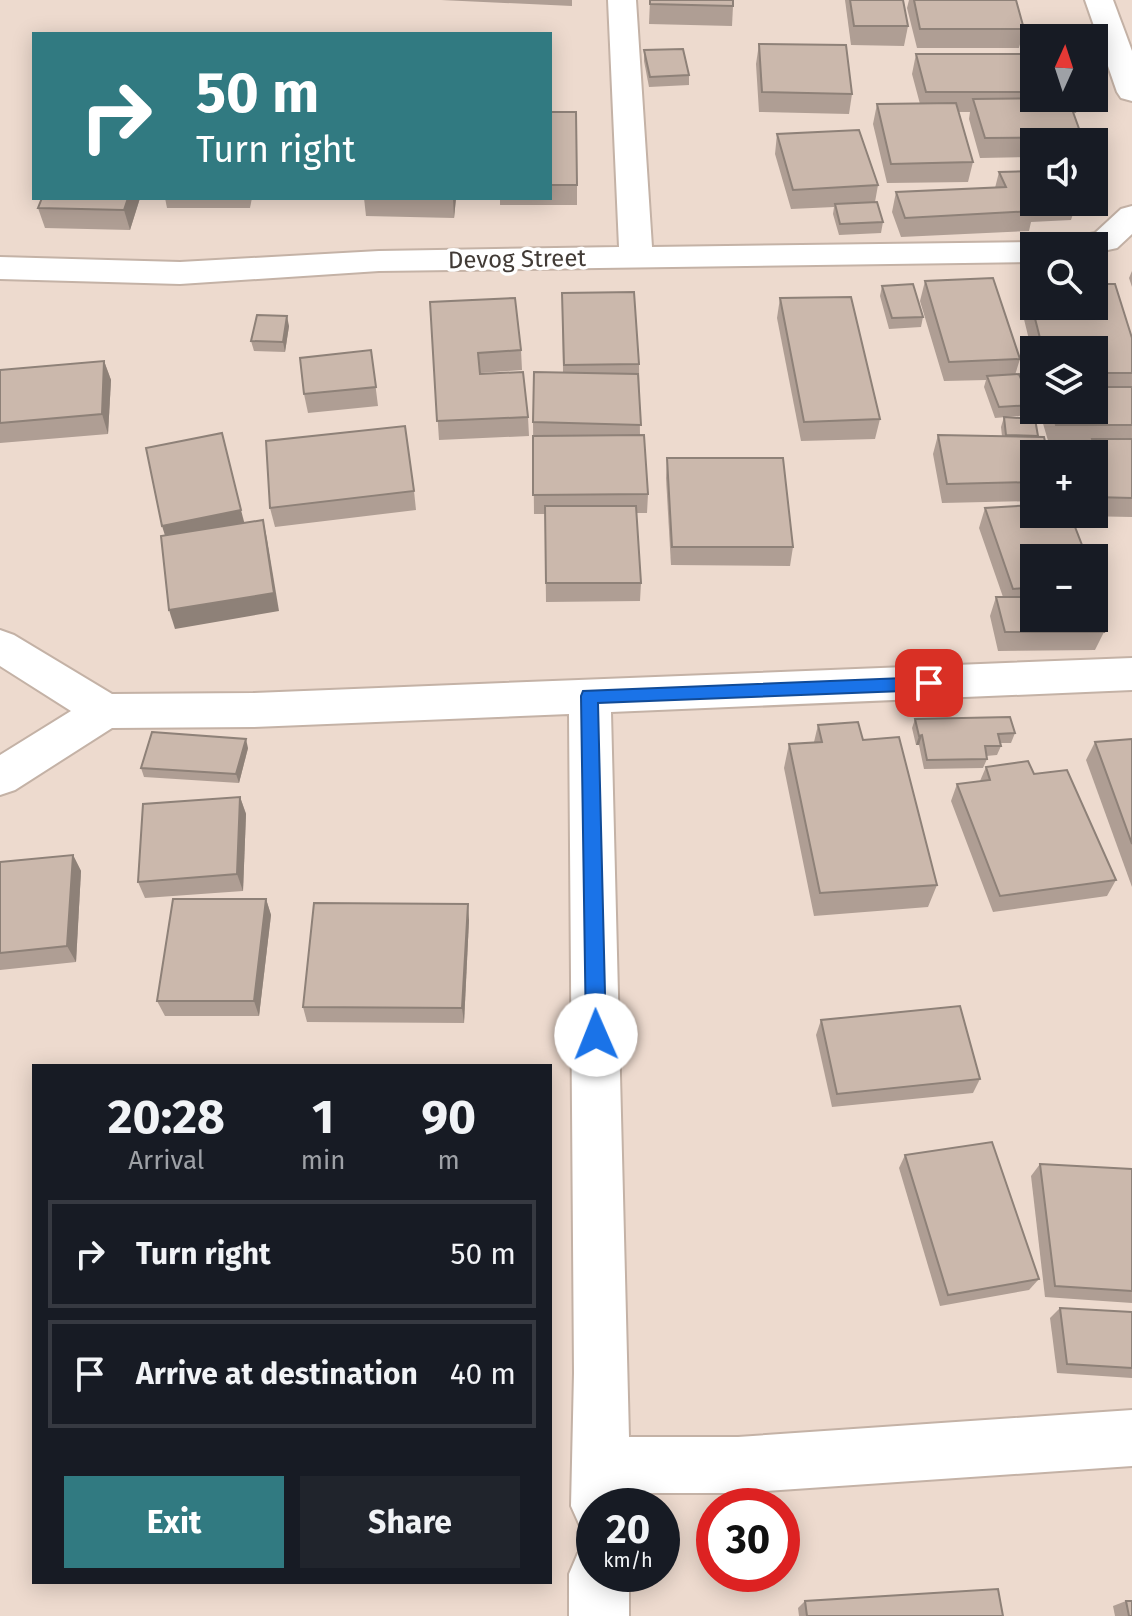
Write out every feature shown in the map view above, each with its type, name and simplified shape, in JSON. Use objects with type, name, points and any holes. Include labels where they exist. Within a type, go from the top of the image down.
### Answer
[{"type":"street","points":[[622,0],[636,257]]},
{"type":"street","points":[[1099,0],[1132,92]]},
{"type":"street","points":[[1108,238],[1132,216]]},
{"type":"street","name":"Devog Street","points":[[0,268],[180,273],[379,261],[1020,252]]},
{"type":"street","points":[[0,646],[105,711]]},
{"type":"street","points":[[0,777],[105,711],[253,710],[1132,674]]},
{"type":"street","points":[[590,696],[602,1357],[600,1486],[738,1465],[1132,1438]]},
{"type":"street","points":[[599,1592],[599,1616]]},
{"type":"building","points":[[650,0],[733,0],[733,6],[650,4]]},
{"type":"building","points":[[850,0],[903,0],[908,26],[854,26]]},
{"type":"building","points":[[914,0],[1016,0],[1023,24],[1020,29],[920,29]]},
{"type":"building","points":[[759,44],[846,45],[852,94],[762,92]]},
{"type":"building","points":[[683,49],[689,75],[650,77],[644,50]]},
{"type":"building","points":[[916,54],[1020,54],[1020,92],[926,92]]},
{"type":"building","points":[[973,99],[1020,99],[1020,112],[1073,112],[1079,128],[1020,128],[1020,138],[985,138]]},
{"type":"building","points":[[956,103],[973,162],[891,164],[877,104]]},
{"type":"building","points":[[552,112],[576,112],[577,185],[552,185]]},
{"type":"building","points":[[859,130],[878,185],[793,190],[777,134]]},
{"type":"building","points":[[1020,171],[1020,212],[905,218],[896,192],[1006,187],[999,172]]},
{"type":"building","points":[[41,200],[127,200],[124,210],[38,208]]},
{"type":"building","points":[[877,202],[883,222],[840,224],[835,204]]},
{"type":"building","points":[[993,278],[1020,359],[949,362],[925,281]]},
{"type":"building","points":[[913,284],[923,317],[892,318],[882,286]]},
{"type":"building","points":[[1108,284],[1115,284],[1132,338],[1132,373],[1108,373],[1108,336],[1039,336],[1035,320],[1108,320]]},
{"type":"building","points":[[634,292],[639,364],[564,365],[562,293]]},
{"type":"building","points":[[851,297],[880,419],[804,422],[780,298]]},
{"type":"building","points":[[515,298],[521,350],[478,353],[480,374],[523,372],[528,417],[437,421],[430,302]]},
{"type":"building","points":[[257,315],[287,316],[283,342],[251,341]]},
{"type":"building","points":[[371,350],[376,387],[304,394],[300,358]]},
{"type":"building","points":[[104,361],[102,414],[0,423],[0,370]]},
{"type":"building","points":[[534,372],[638,374],[641,425],[533,422]]},
{"type":"building","points":[[1019,374],[1020,406],[999,407],[987,376]]},
{"type":"building","points":[[1108,387],[1132,387],[1132,425],[1056,425],[1108,424]]},
{"type":"building","points":[[1004,417],[1020,418],[1020,424],[1036,424],[1038,436],[1006,435]]},
{"type":"building","points":[[405,426],[414,491],[270,508],[266,441]]},
{"type":"building","points":[[222,433],[241,510],[162,526],[146,448]]},
{"type":"building","points":[[644,435],[648,494],[533,495],[533,436]]},
{"type":"building","points":[[938,435],[1044,437],[1045,440],[1020,440],[1020,482],[947,484]]},
{"type":"building","points":[[1132,439],[1132,498],[1108,497],[1108,440],[1092,440]]},
{"type":"building","points":[[667,458],[783,458],[793,547],[672,547]]},
{"type":"building","points":[[545,506],[636,506],[641,583],[546,583]]},
{"type":"building","points":[[1020,506],[1020,528],[1075,528],[1082,544],[1020,544],[1020,588],[1013,589],[985,508]]},
{"type":"building","points":[[263,520],[274,593],[169,610],[161,536]]},
{"type":"building","points":[[996,597],[1020,597],[1020,632],[1005,632]]},
{"type":"building","points":[[1010,717],[1015,733],[998,734],[1001,746],[985,746],[987,759],[927,760],[915,719]]},
{"type":"building","points":[[858,722],[863,740],[899,737],[937,885],[820,893],[789,744],[822,742],[818,725]]},
{"type":"building","points":[[152,732],[246,739],[236,774],[141,768]]},
{"type":"building","points":[[1132,739],[1132,844],[1095,742]]},
{"type":"building","points":[[1028,761],[1034,774],[1067,770],[1116,880],[1000,896],[957,784],[990,780],[986,767]]},
{"type":"building","points":[[240,797],[237,874],[138,882],[143,804]]},
{"type":"building","points":[[73,855],[67,946],[0,953],[0,862]]},
{"type":"building","points":[[173,899],[266,899],[254,1001],[157,1001]]},
{"type":"building","points":[[314,903],[468,904],[462,1008],[303,1007]]},
{"type":"building","points":[[960,1006],[980,1079],[837,1094],[821,1020]]},
{"type":"building","points":[[992,1142],[1039,1279],[948,1295],[905,1155]]},
{"type":"building","points":[[1040,1164],[1132,1169],[1132,1291],[1055,1286]]},
{"type":"building","points":[[1060,1308],[1132,1312],[1132,1368],[1067,1364]]},
{"type":"building","points":[[998,1589],[1003,1616],[807,1616],[805,1601]]},
{"type":"building","points":[[1126,1601],[1132,1601],[1132,1616],[1129,1616]]},
{"type":"route","points":[[596,1035],[590,696],[929,683]]}]
